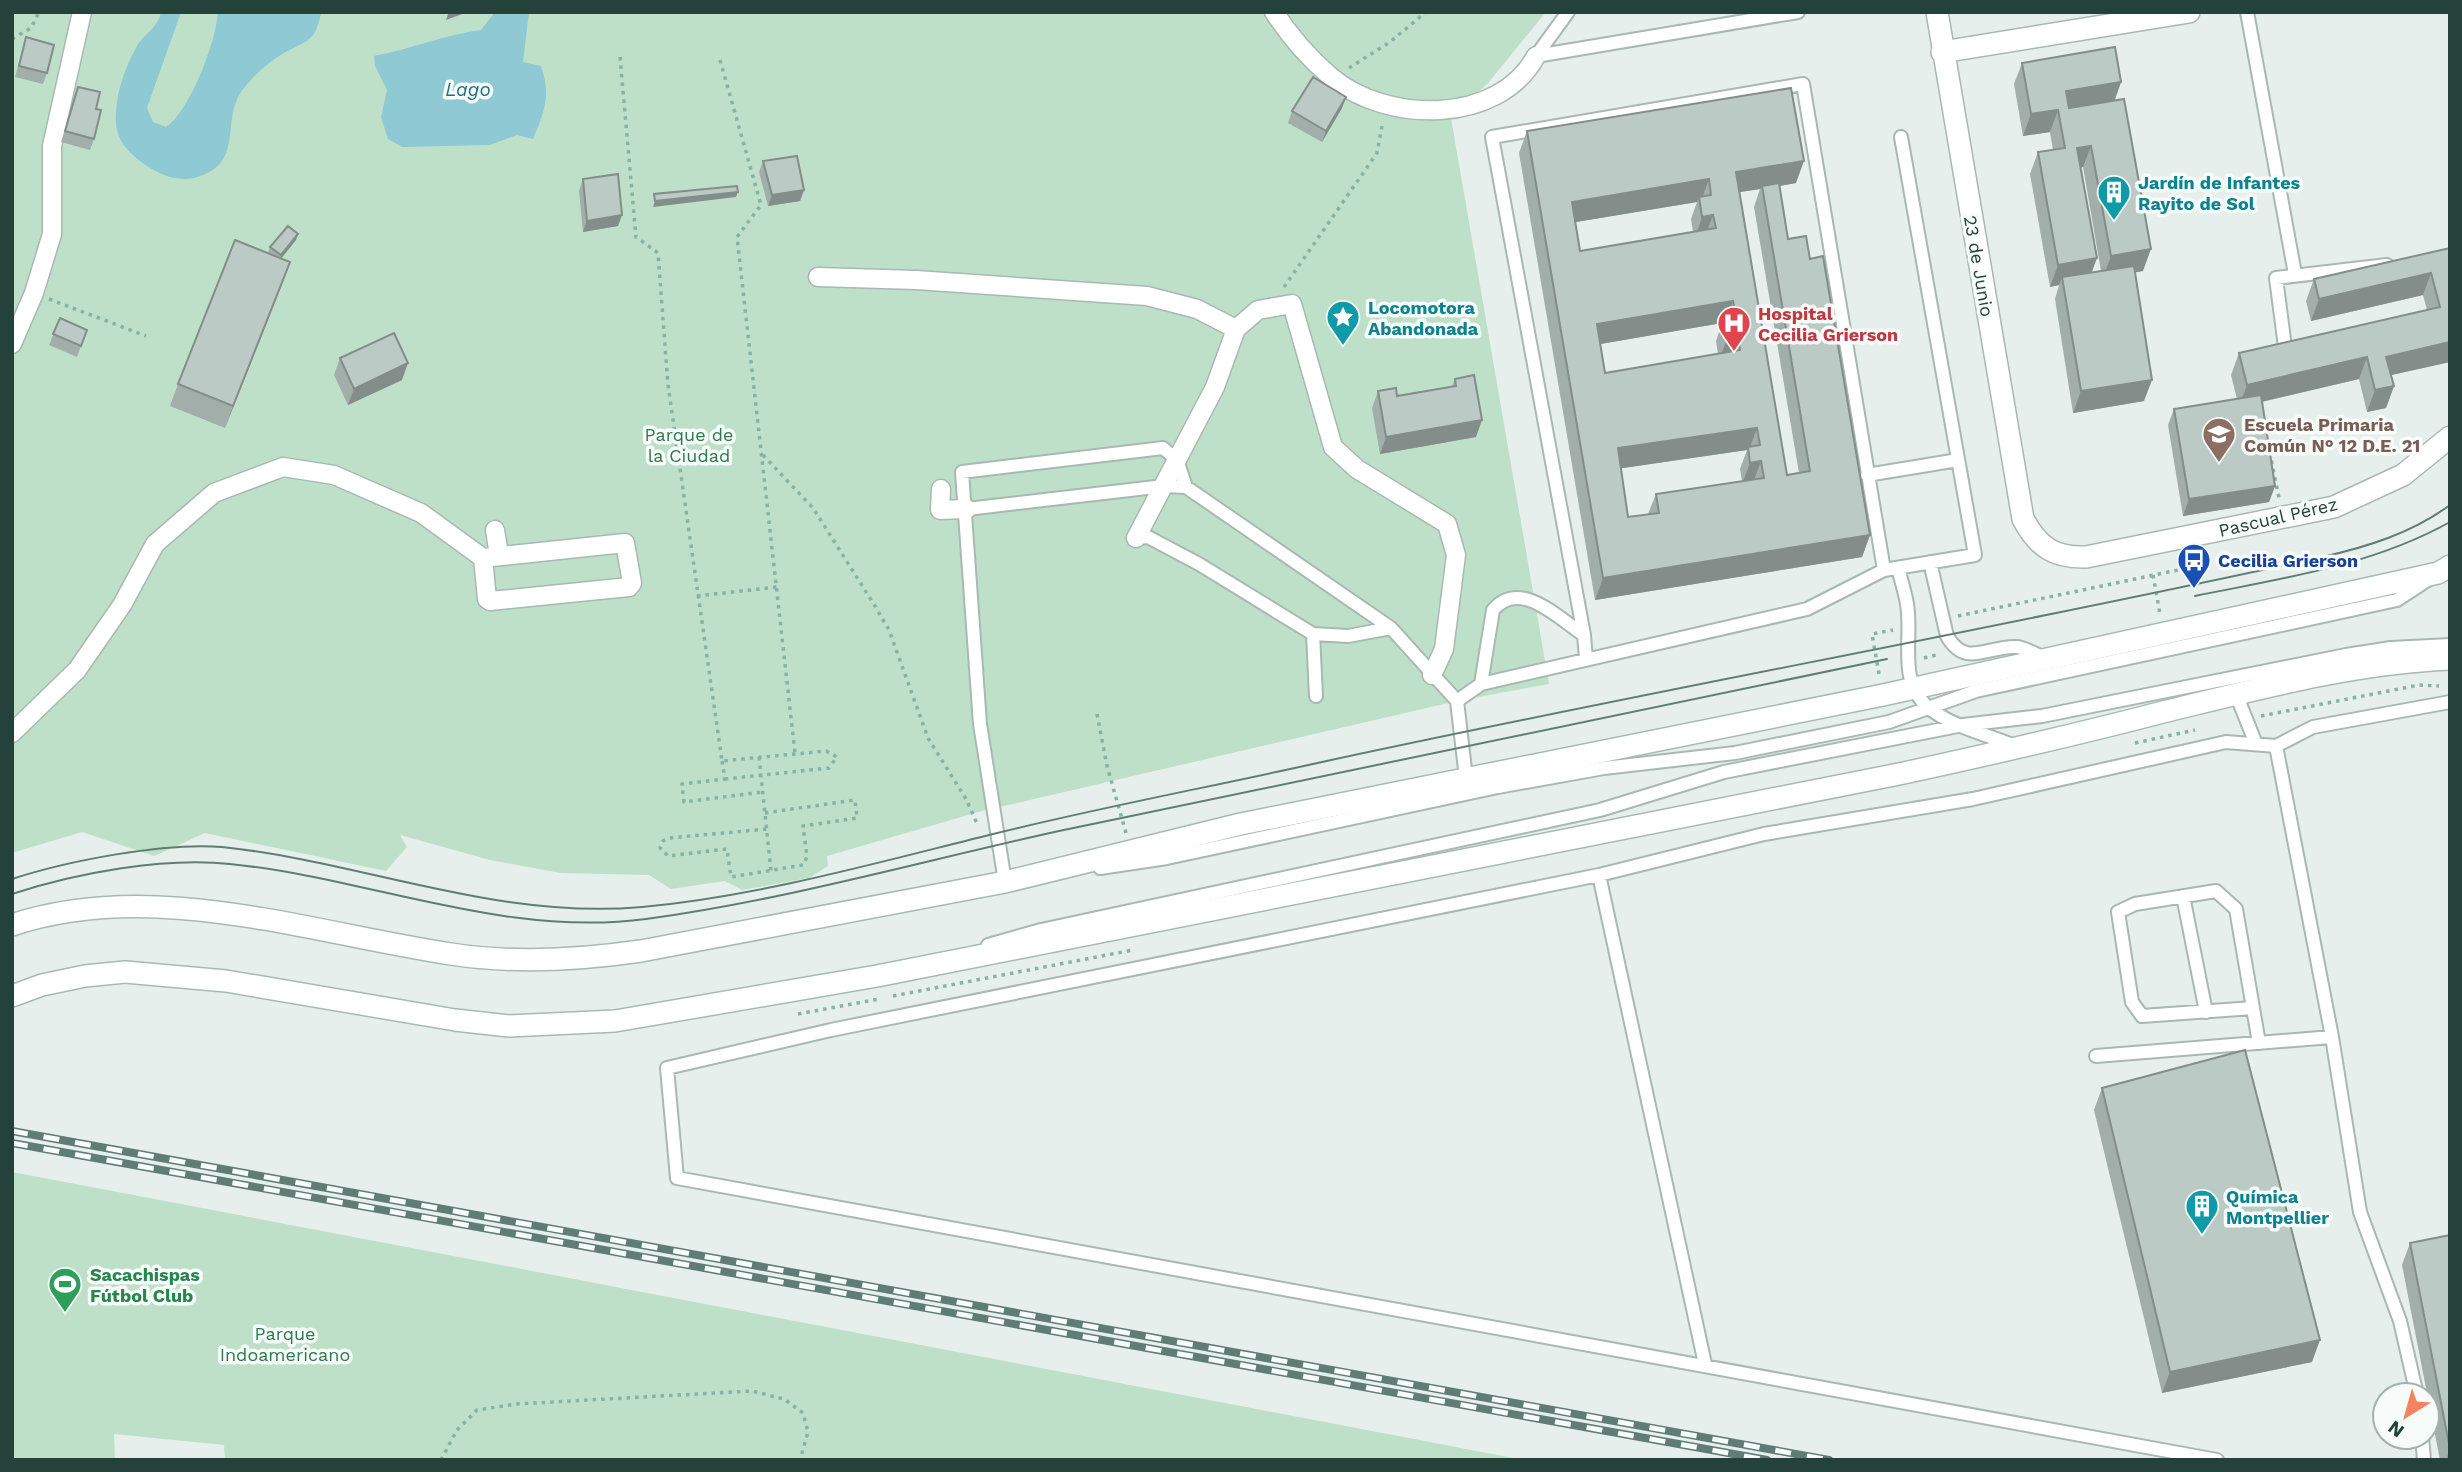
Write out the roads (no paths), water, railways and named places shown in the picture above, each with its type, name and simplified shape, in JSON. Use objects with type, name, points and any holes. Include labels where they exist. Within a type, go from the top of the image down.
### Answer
[{"type":"main road","name":"23 de Junio","points":[[1937,12],[2023,519]]},
{"type":"main road","points":[[1942,52],[2189,12]]},
{"type":"main road","name":"Pascual Pérez","points":[[2023,519],[2033,539],[2048,552],[2065,558],[2086,557],[2334,507],[2403,475],[2450,437]]},
{"type":"main road","points":[[12,925],[70,912],[157,908],[235,916],[452,954],[534,960],[588,958],[1914,688],[2347,596],[2444,570]]},
{"type":"main road","points":[[12,996],[42,985],[85,975],[125,972],[178,975],[455,1020],[509,1026],[561,1026],[687,1011],[877,976],[2021,748],[2236,694],[2396,662],[2450,659]]},
{"type":"street","points":[[12,344],[34,293],[51,234],[52,146],[82,12]]},
{"type":"street","points":[[1274,12],[1332,78],[1368,98],[1387,104],[1440,110],[1483,103],[1512,87],[1536,56]]},
{"type":"street","points":[[818,277],[916,280],[1147,296],[1197,309],[1236,329]]},
{"type":"street","points":[[1136,538],[1215,387],[1236,329],[1258,310],[1292,304],[1333,447],[1357,469],[1447,524],[1456,555],[1444,649],[1432,675]]},
{"type":"street","points":[[12,733],[77,670],[122,605],[155,544],[214,493],[284,467],[334,475],[421,513],[491,557],[622,542],[626,545],[632,583],[629,587],[490,601],[487,599],[491,557],[495,530]]},
{"type":"street","points":[[941,489],[940,510],[967,509]]},
{"type":"lane","points":[[1536,56],[1568,12]]},
{"type":"lane","points":[[1536,56],[1798,12]]},
{"type":"lane","points":[[2247,12],[2295,274]]},
{"type":"lane","points":[[1586,659],[1584,635],[1492,137],[1803,83],[1884,570]]},
{"type":"lane","points":[[1457,701],[1481,684],[1807,609],[1884,570],[1975,555],[1901,137]]},
{"type":"lane","points":[[2285,347],[2276,278],[2398,263]]},
{"type":"lane","points":[[1186,487],[1177,460],[1163,448],[962,472],[967,509],[980,724],[1003,872],[1167,858],[1591,771],[1735,753],[1889,722],[1976,691],[2398,600],[2444,570]]},
{"type":"lane","points":[[1867,475],[1958,460]]},
{"type":"lane","points":[[967,509],[1164,486],[1186,487],[1391,628],[1457,701],[1466,778]]},
{"type":"lane","points":[[1136,538],[1148,537],[1313,634],[1348,636],[1391,628]]},
{"type":"lane","points":[[1930,562],[1943,620],[1952,646],[1967,654],[2017,647],[2046,658]]},
{"type":"lane","points":[[1898,568],[1907,605],[1907,655],[1914,688],[1929,708],[2021,748]]},
{"type":"lane","points":[[1481,684],[1493,610],[1500,602],[1515,596],[1527,598],[1584,635]]},
{"type":"lane","points":[[1313,634],[1316,696]]},
{"type":"lane","points":[[877,976],[1041,930],[1600,810],[1724,772],[1963,725],[2042,716],[2346,655],[2391,648],[2450,645]]},
{"type":"lane","points":[[2236,694],[2256,744]]},
{"type":"lane","points":[[2217,1460],[1705,1364],[677,1178],[667,1068],[1599,876],[1764,835],[1973,799],[2226,742],[2276,746],[2313,727],[2450,702]]},
{"type":"lane","points":[[2276,746],[2332,1037],[2360,1212],[2400,1321],[2414,1381]]},
{"type":"lane","points":[[1599,876],[1705,1364]]},
{"type":"lane","points":[[2253,1009],[2142,1016],[2132,1002],[2118,912],[2135,904],[2216,891],[2236,909],[2259,1043]]},
{"type":"lane","points":[[2183,896],[2206,1012]]},
{"type":"lane","points":[[2096,1056],[2332,1037]]},
{"type":"water","points":[[161,12],[181,12],[147,108],[153,122],[166,127],[184,106],[200,75],[218,12],[321,13],[316,30],[309,39],[273,60],[244,88],[237,100],[227,152],[221,163],[211,171],[194,178],[172,178],[159,173],[134,156],[124,146],[118,134],[116,120],[120,86],[137,46],[157,22]]},
{"type":"water","name":"Lago","points":[[495,12],[529,12],[523,62],[541,66],[546,86],[543,111],[533,139],[517,135],[490,145],[402,147],[388,139],[381,117],[387,90],[375,66],[374,56],[481,30]]},
{"type":"tram line","points":[[12,879],[116,854],[199,846],[275,854],[430,888],[534,905],[587,909],[686,902],[773,887],[1070,816],[1439,737],[2322,557],[2389,538],[2420,524],[2450,505]]},
{"type":"tram line","points":[[2195,596],[2358,560],[2389,550],[2450,522]]},
{"type":"tram line","points":[[12,894],[64,879],[120,868],[204,862],[282,871],[488,914],[593,923],[646,919],[802,891],[1059,831],[1887,659]]},
{"type":"railway","points":[[12,1131],[1829,1460]]},
{"type":"railway","points":[[12,1143],[1767,1460]]},
{"type":"place","name":"Jardín de Infantes Rayito de Sol","points":[[2114,222]]},
{"type":"place","name":"Locomotora Abandonada","points":[[1343,347]]},
{"type":"place","name":"Hospital Cecilia Grierson","points":[[1734,353]]},
{"type":"place","name":"Escuela Primaria Común N° 12 D.E. 21","points":[[2219,464]]},
{"type":"place","name":"Cecilia Grierson","points":[[2194,590]]},
{"type":"place","name":"Química Montpellier","points":[[2202,1236]]},
{"type":"place","name":"Sacachispas Fútbol Club","points":[[65,1314]]},
{"type":"park label","name":"Parque de la Ciudad","points":[[689,444]]},
{"type":"park label","name":"Parque Indoamericano","points":[[285,1343]]}]
